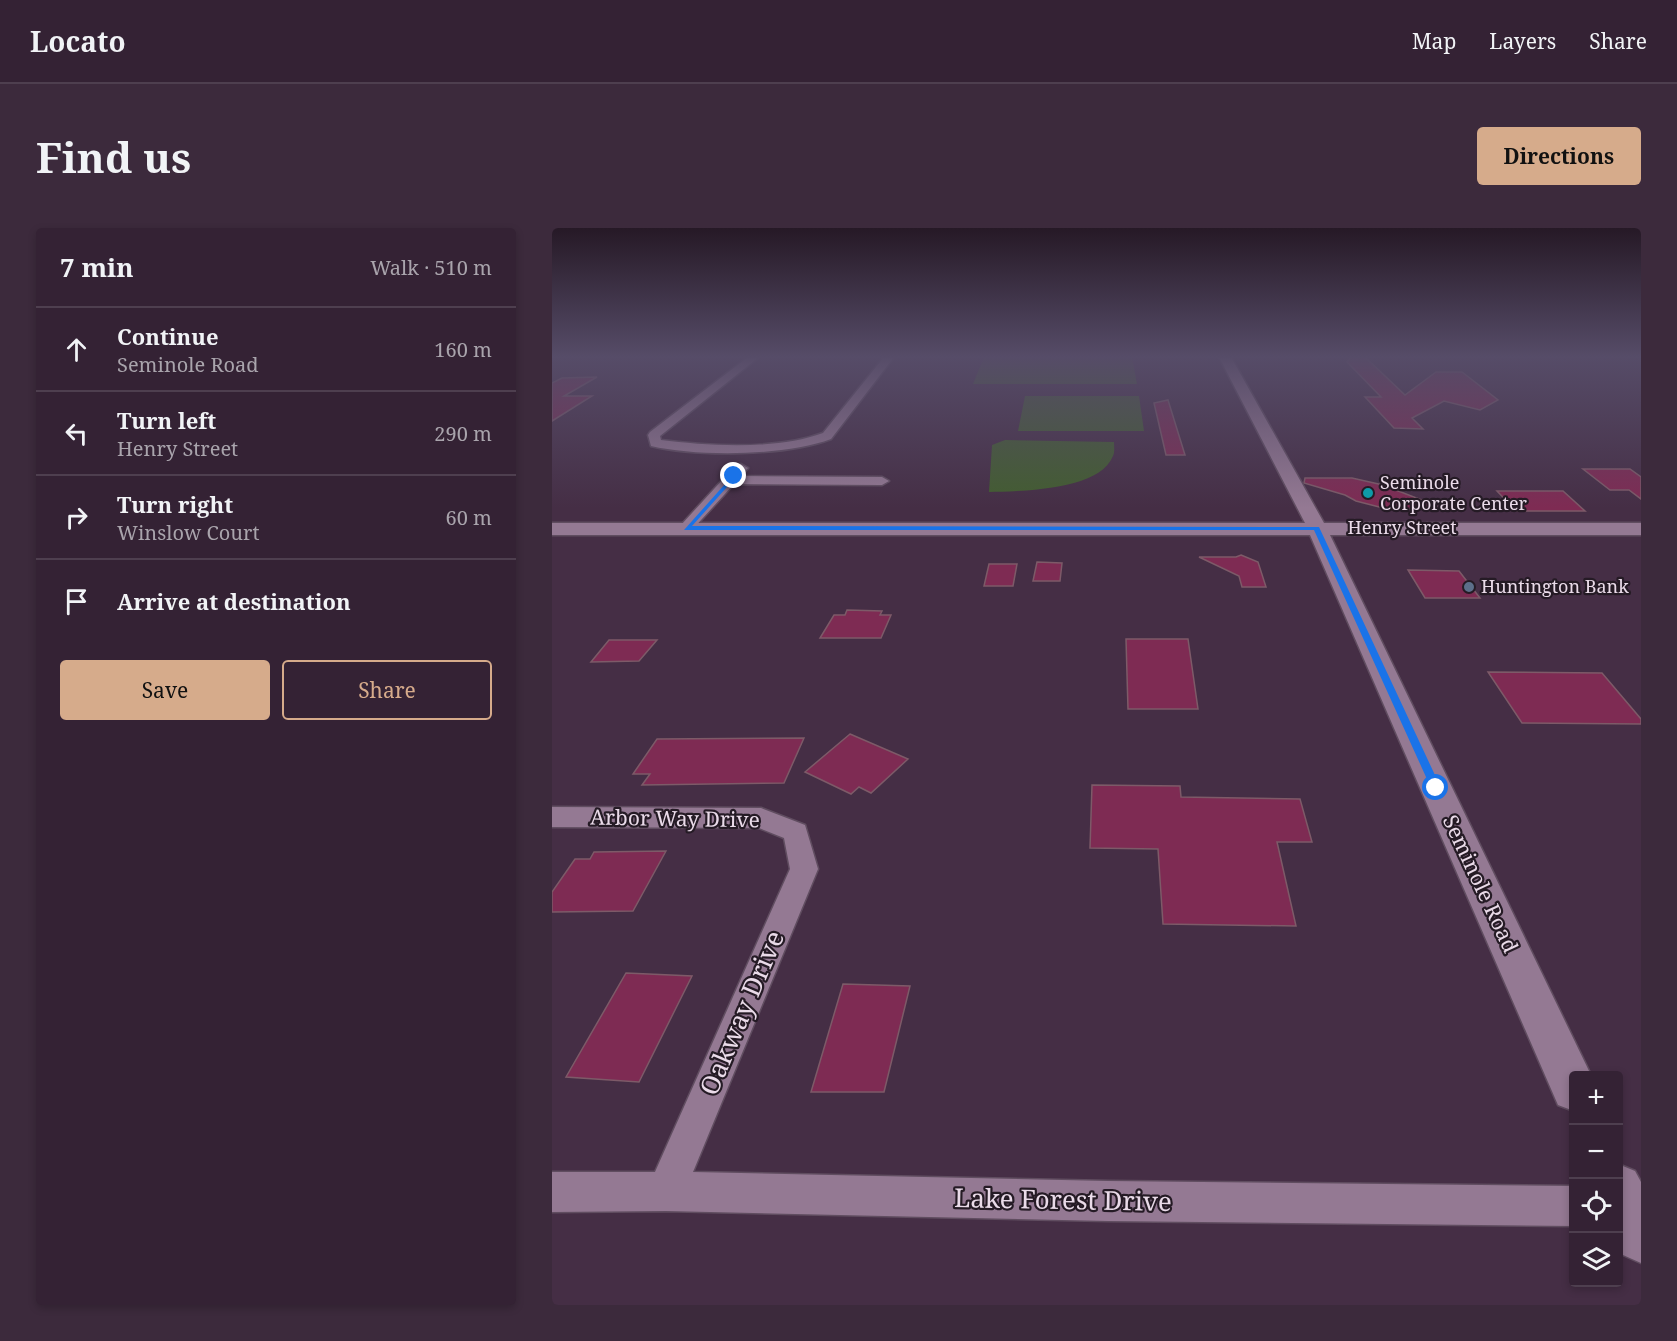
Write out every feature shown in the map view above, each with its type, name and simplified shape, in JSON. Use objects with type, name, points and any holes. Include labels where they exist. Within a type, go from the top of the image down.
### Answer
[{"type":"street","points":[[690,407],[654,435],[655,443],[674,446],[761,447],[809,444],[827,436],[850,407]]},
{"type":"street","name":"Seminole Road","points":[[1252,407],[1317,528],[1569,1078]]},
{"type":"street","points":[[686,528],[761,447]]},
{"type":"street","points":[[730,480],[882,481]]},
{"type":"street","name":"Henry Street","points":[[552,529],[1641,529]]},
{"type":"street","name":"Arbor Way Drive","points":[[552,817],[761,818],[796,832]]},
{"type":"street","name":"Oakway Drive","points":[[666,1191],[804,869],[796,832]]},
{"type":"street","name":"Lake Forest Drive","points":[[552,1192],[666,1191],[1096,1201],[1569,1206]]},
{"type":"green space","points":[[1023,407],[1141,407],[1144,431],[1018,431]]},
{"type":"green space","points":[[1005,440],[1114,442],[1114,453],[1105,468],[1076,483],[1019,491],[989,492],[992,445]]},
{"type":"building","points":[[552,407],[574,407],[552,421]]},
{"type":"building","points":[[1155,407],[1170,407],[1185,455],[1166,455]]},
{"type":"building","points":[[1375,407],[1432,407],[1412,418],[1423,429],[1394,428]]},
{"type":"building","points":[[1583,469],[1630,469],[1641,477],[1641,499],[1629,490],[1610,490]]},
{"type":"building","name":"Seminole Corporate Center","points":[[1305,478],[1352,478],[1383,485],[1437,506],[1437,509],[1387,509],[1304,483]]},
{"type":"building","points":[[1497,491],[1563,491],[1585,511],[1516,511]]},
{"type":"building","points":[[1241,555],[1258,562],[1266,587],[1242,587],[1239,576],[1199,557],[1236,557]]},
{"type":"building","points":[[1037,562],[1062,563],[1060,581],[1033,581]]},
{"type":"building","points":[[989,564],[1017,564],[1013,586],[984,586]]},
{"type":"building","name":"Huntington Bank","points":[[1408,570],[1459,571],[1480,598],[1425,598]]},
{"type":"building","points":[[847,610],[882,611],[880,615],[891,615],[881,638],[820,638],[834,615],[845,615]]},
{"type":"building","points":[[1126,639],[1188,639],[1198,709],[1128,709]]},
{"type":"building","points":[[609,640],[657,640],[639,661],[591,662]]},
{"type":"building","points":[[1488,672],[1602,673],[1641,719],[1641,724],[1522,723]]},
{"type":"building","points":[[850,734],[908,759],[871,793],[859,787],[851,794],[805,772]]},
{"type":"building","points":[[804,738],[784,783],[642,785],[650,774],[633,774],[657,739]]},
{"type":"building","points":[[1092,785],[1180,786],[1181,797],[1300,799],[1312,842],[1277,842],[1296,926],[1163,924],[1158,849],[1090,848]]},
{"type":"building","points":[[666,851],[633,911],[552,912],[552,892],[575,859],[590,859],[594,852]]},
{"type":"building","points":[[626,973],[692,976],[639,1082],[566,1077]]},
{"type":"building","points":[[843,984],[910,986],[884,1092],[811,1092]]},
{"type":"place","name":"Seminole Corporate Center","points":[[1368,493]]},
{"type":"place","name":"Huntington Bank","points":[[1469,587]]},
{"type":"route","points":[[734,476],[686,528],[1317,528],[1436,788]]}]
